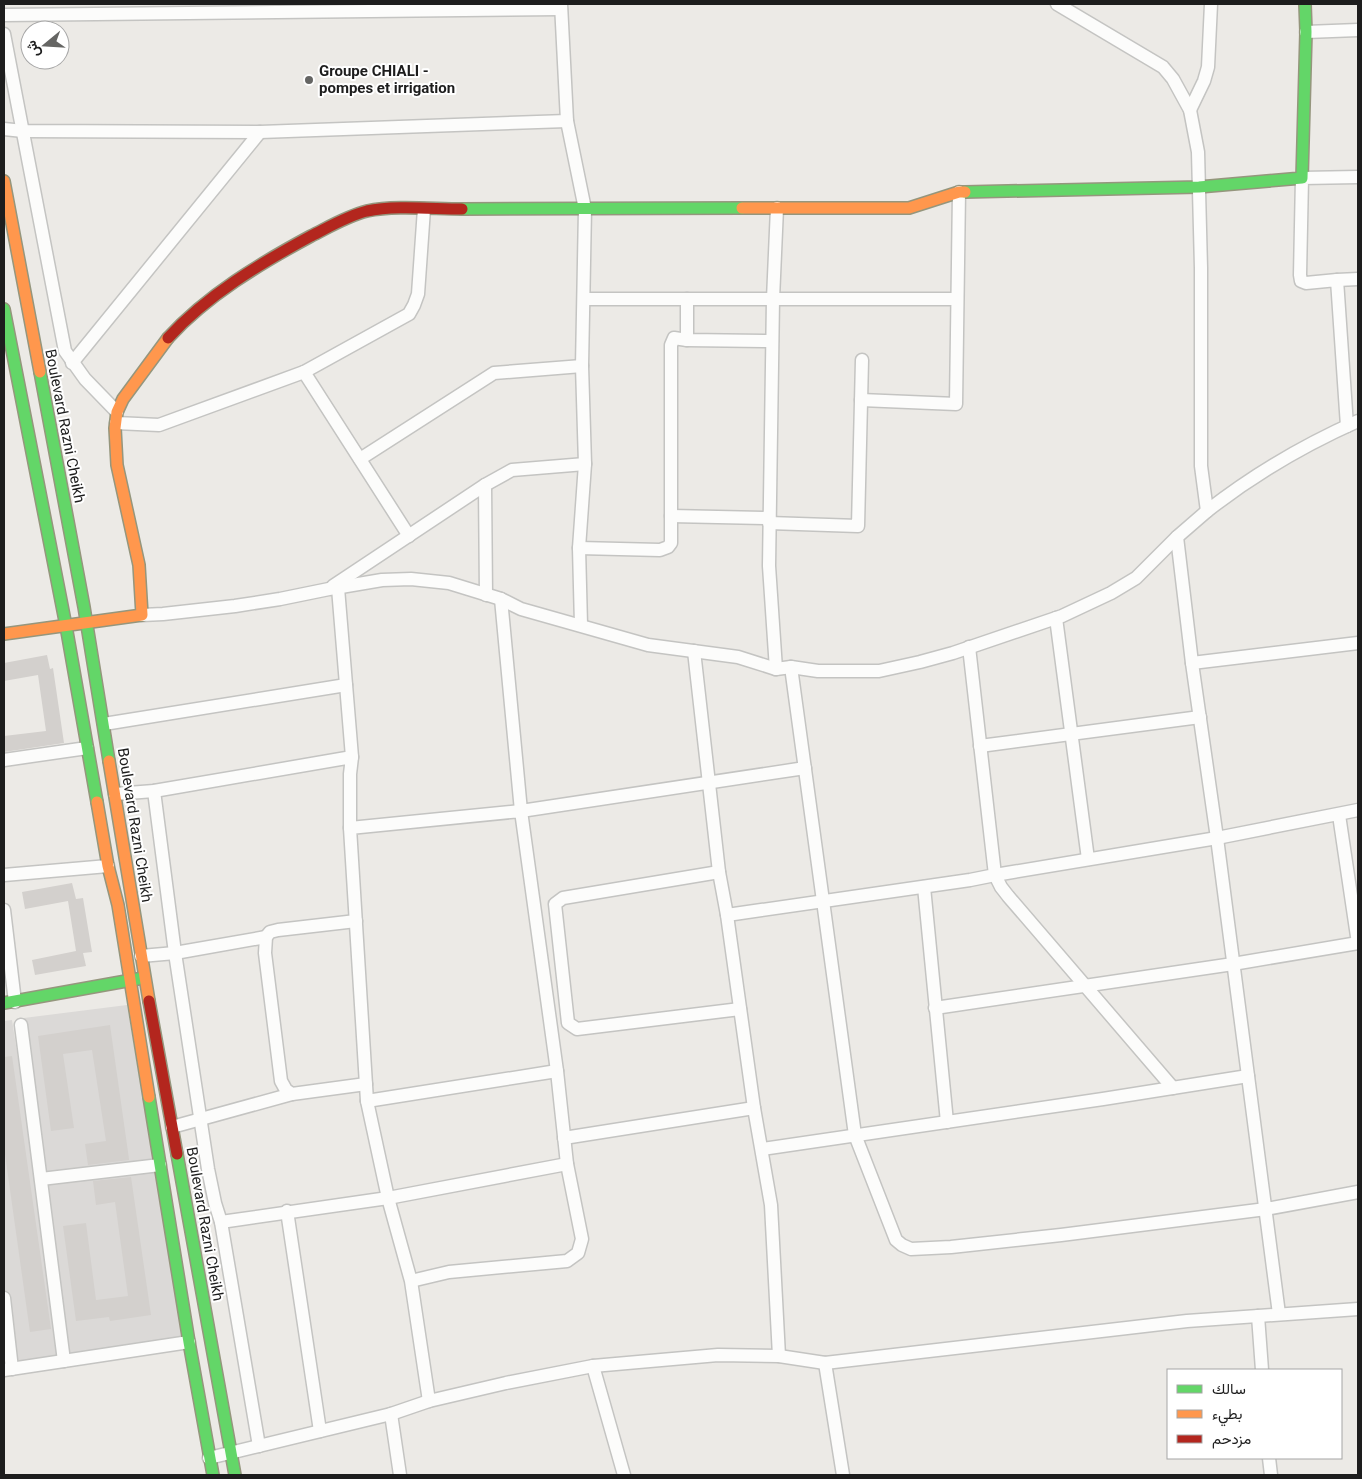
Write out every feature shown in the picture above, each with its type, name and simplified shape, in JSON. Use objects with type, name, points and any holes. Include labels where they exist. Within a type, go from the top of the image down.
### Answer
[{"type":"main road","points":[[4,634],[142,614],[141,572],[118,464],[115,439],[117,418],[129,391],[160,348],[181,325],[245,275],[292,246],[354,214],[370,210],[424,209],[910,208],[959,192],[1199,187],[1302,178],[1305,4]]},
{"type":"main road","name":"Boulevard Razni Cheikh","points":[[4,181],[87,623],[141,956],[235,1475]]},
{"type":"main road","name":"Boulevard Razni Cheikh","points":[[4,310],[66,626],[108,866],[118,904],[189,1342],[213,1475]]},
{"type":"main road","points":[[9,1002],[145,977]]},
{"type":"street","points":[[1057,4],[1163,68],[1173,78],[1190,110],[1198,152],[1201,457],[1207,511]]},
{"type":"street","points":[[1190,110],[1204,81],[1208,67],[1211,4]]},
{"type":"street","points":[[4,15],[334,8],[561,6],[567,121],[585,208],[582,366],[585,464],[579,548],[581,626]]},
{"type":"street","points":[[1306,32],[1358,30]]},
{"type":"street","points":[[4,34],[65,351],[72,363],[117,418],[159,425],[304,372],[409,314],[418,294],[424,209]]},
{"type":"street","points":[[4,129],[23,131],[260,132],[567,121]]},
{"type":"street","points":[[72,363],[260,132]]},
{"type":"street","points":[[1358,177],[1302,178],[1300,275],[1301,281],[1306,283],[1358,279]]},
{"type":"street","points":[[861,400],[956,404],[959,192]]},
{"type":"street","points":[[776,669],[769,566],[769,521],[773,299],[777,208]]},
{"type":"street","points":[[142,614],[163,614],[235,606],[382,580],[411,579],[449,583],[501,599],[522,609],[648,645],[738,657],[776,669],[791,666],[818,671],[879,671],[920,662],[969,648],[1056,618],[1111,594],[1136,578],[1178,537],[1230,493],[1268,467],[1355,424],[1337,280]]},
{"type":"street","points":[[584,299],[957,299]]},
{"type":"street","points":[[687,299],[687,340]]},
{"type":"street","points":[[579,548],[660,550],[666,548],[671,543],[671,345],[674,338],[687,340],[772,341]]},
{"type":"street","points":[[671,516],[858,526],[862,360]]},
{"type":"street","points":[[360,459],[494,373],[582,366]]},
{"type":"street","points":[[304,372],[409,536]]},
{"type":"street","points":[[334,588],[485,485],[512,470],[585,464]]},
{"type":"street","points":[[485,485],[486,595]]},
{"type":"street","points":[[1178,537],[1192,663],[1218,838],[1279,1314]]},
{"type":"street","points":[[334,588],[346,685],[352,757],[350,774],[350,828],[367,1101],[388,1198],[411,1282],[429,1401]]},
{"type":"street","points":[[411,1282],[450,1272],[567,1261],[578,1253],[582,1239],[567,1164],[557,1071],[521,811],[501,599]]},
{"type":"street","points":[[1056,618],[1088,859]]},
{"type":"street","points":[[1192,663],[1358,643]]},
{"type":"street","points":[[969,648],[995,875],[1004,892],[1173,1088]]},
{"type":"street","points":[[694,651],[719,872],[727,915],[754,1108],[771,1205],[779,1356]]},
{"type":"street","points":[[791,666],[854,1135],[896,1240],[911,1249],[951,1247],[1266,1209],[1358,1192]]},
{"type":"street","points":[[104,724],[346,685]]},
{"type":"street","points":[[980,746],[1200,717]]},
{"type":"street","points":[[4,760],[87,748]]},
{"type":"street","points":[[115,794],[154,791],[352,757]]},
{"type":"street","points":[[350,828],[521,811],[804,768]]},
{"type":"street","points":[[154,791],[175,953],[200,1120],[211,1185],[221,1222],[259,1446]]},
{"type":"street","points":[[727,915],[924,887],[1218,838],[1358,810]]},
{"type":"street","points":[[935,1008],[1234,964],[1358,943],[1339,815]]},
{"type":"street","points":[[4,875],[108,866]]},
{"type":"street","points":[[719,872],[563,898],[555,904],[568,1023],[577,1029],[740,1009]]},
{"type":"street","points":[[924,887],[947,1122]]},
{"type":"street","points":[[4,910],[9,1002]]},
{"type":"street","points":[[141,956],[175,953],[266,936],[270,932],[278,930],[356,921]]},
{"type":"street","points":[[266,936],[265,953],[281,1081],[286,1090],[292,1094]]},
{"type":"street","points":[[21,1025],[64,1360]]},
{"type":"street","points":[[367,1101],[557,1071]]},
{"type":"street","points":[[762,1149],[1248,1076]]},
{"type":"street","points":[[172,1127],[292,1094],[366,1084]]},
{"type":"street","points":[[564,1138],[754,1108]]},
{"type":"street","points":[[221,1222],[388,1198],[567,1164]]},
{"type":"street","points":[[41,1179],[160,1165]]},
{"type":"street","points":[[287,1211],[320,1431]]},
{"type":"street","points":[[4,1298],[8,1370],[189,1342]]},
{"type":"street","points":[[209,1458],[391,1414],[429,1401],[506,1383],[593,1366],[718,1355],[779,1356],[824,1363],[1187,1321],[1358,1309]]},
{"type":"street","points":[[1258,1316],[1262,1369]]},
{"type":"street","points":[[824,1363],[843,1475]]},
{"type":"street","points":[[593,1366],[624,1475]]},
{"type":"street","points":[[391,1414],[400,1475]]},
{"type":"street","points":[[1269,1459],[1270,1475]]},
{"type":"shaded area","points":[[127,1005],[185,1347],[66,1362],[16,1019]]},
{"type":"shaded area","points":[[12,1020],[65,1361],[4,1369],[4,1021]]},
{"type":"building","points":[[47,655],[50,669],[53,668],[64,743],[4,752],[4,736],[46,731],[38,675],[4,681],[4,663]]},
{"type":"building","points":[[72,883],[76,899],[83,898],[92,952],[83,953],[86,966],[35,975],[32,960],[76,951],[68,901],[25,909],[22,892]]},
{"type":"building","points":[[110,1025],[129,1160],[88,1165],[85,1144],[106,1141],[92,1050],[63,1054],[74,1128],[51,1131],[38,1036]]},
{"type":"building","points":[[12,1056],[51,1329],[30,1332],[4,1147],[4,1057]]},
{"type":"building","points":[[131,1177],[151,1315],[110,1321],[109,1317],[76,1321],[63,1226],[86,1223],[96,1300],[128,1296],[115,1202],[96,1205],[93,1181]]},
{"type":"traffic: fast","points":[[965,192],[1199,187],[1302,178],[1305,4]]},
{"type":"traffic: fast","points":[[462,209],[742,208]]},
{"type":"traffic: fast","points":[[4,309],[66,626],[97,802]]},
{"type":"traffic: fast","points":[[40,372],[84,607],[109,761]]},
{"type":"traffic: fast","points":[[4,1003],[143,978]]},
{"type":"traffic: fast","points":[[149,1097],[213,1475]]},
{"type":"traffic: fast","points":[[177,1154],[235,1475]]},
{"type":"traffic: slow","points":[[4,181],[40,372]]},
{"type":"traffic: slow","points":[[742,208],[909,208],[959,192],[965,192]]},
{"type":"traffic: slow","points":[[4,634],[142,615],[139,565],[117,465],[115,428],[117,412],[123,399],[168,338]]},
{"type":"traffic: slow","points":[[109,761],[149,1001]]},
{"type":"traffic: slow","points":[[97,802],[108,866],[118,905],[149,1097]]},
{"type":"traffic: jam","points":[[168,338],[183,322],[235,281],[292,246],[345,219],[378,209],[462,209]]},
{"type":"traffic: jam","points":[[149,1001],[177,1154]]},
{"type":"place","name":"Groupe CHIALI - pompes et irrigation","points":[[309,80]]}]
